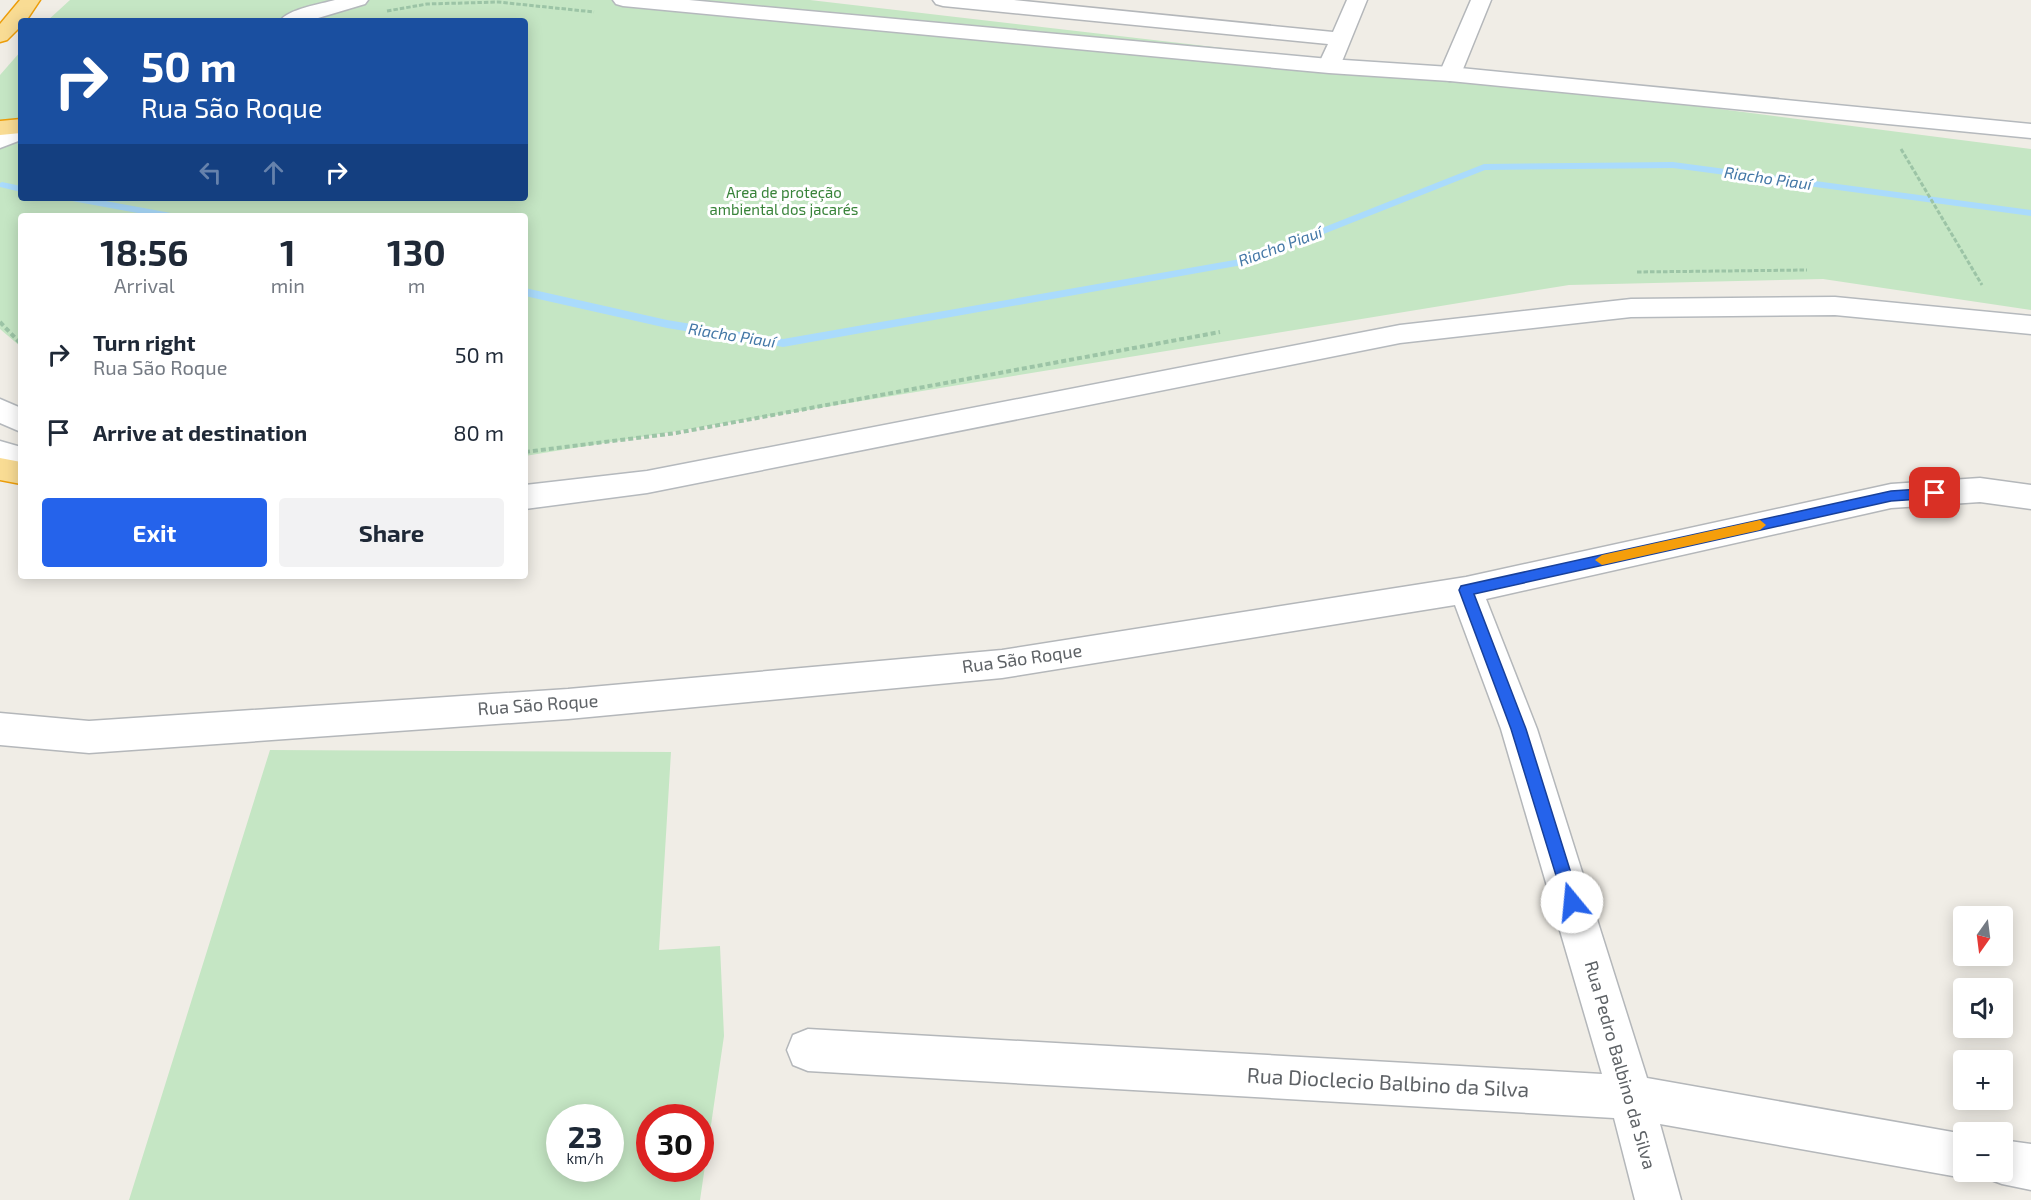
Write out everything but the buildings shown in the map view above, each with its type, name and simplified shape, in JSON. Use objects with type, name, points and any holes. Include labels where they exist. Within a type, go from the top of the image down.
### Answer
[{"type":"highway","points":[[0,11],[15,0]]},
{"type":"highway","points":[[0,36],[23,12],[30,0]]},
{"type":"highway","points":[[0,128],[18,126]]},
{"type":"highway","points":[[0,469],[18,472]]},
{"type":"street","points":[[298,18],[358,0]]},
{"type":"street","points":[[623,0],[1329,66],[1450,74],[2031,131]]},
{"type":"street","points":[[943,0],[1109,7],[1342,39]]},
{"type":"street","points":[[1329,66],[1357,0]]},
{"type":"street","points":[[1450,74],[1480,0]]},
{"type":"street","points":[[0,141],[18,132]]},
{"type":"street","points":[[528,496],[647,482],[1400,334],[1469,326],[1631,308],[1835,306],[2031,325]]},
{"type":"street","points":[[0,409],[18,420]]},
{"type":"street","points":[[0,452],[18,457]]},
{"type":"street","name":"Rua São Roque","points":[[0,729],[89,737],[568,704],[979,666],[1466,590],[1891,496],[1980,490],[2031,497]]},
{"type":"street","name":"Rua Pedro Balbino da Silva","points":[[1466,590],[1519,729],[1631,1097],[1658,1200]]},
{"type":"street","name":"Rua Dioclecio Balbino da Silva","points":[[807,1050],[1631,1097],[1953,1153]]},
{"type":"street","points":[[2013,1164],[2031,1167]]},
{"type":"path","points":[[1899,145],[1982,285]]},
{"type":"path","points":[[0,322],[18,341]]},
{"type":"green space","name":"Area de proteção ambiental dos jacarés","points":[[70,0],[810,0],[1488,79],[2031,149],[2031,310],[1823,279],[1569,285],[528,456],[528,213],[18,213],[18,344],[0,329],[0,75],[18,54],[18,201],[528,201],[528,18],[50,18]]},
{"type":"green space","points":[[270,750],[671,752],[659,950],[720,946],[724,1036],[714,1104],[636,1104],[636,1182],[703,1182],[700,1200],[129,1200]]},
{"type":"waterway","name":"Riacho Piauí","points":[[528,293],[667,324],[783,343],[1248,261],[1484,167],[1673,165],[2031,213]]},
{"type":"waterway","name":"Riacho Piauí","points":[[2,185],[18,188]]},
{"type":"waterway","name":"Riacho Piauí","points":[[88,201],[154,213]]},
{"type":"slow traffic","points":[[1602,560],[1760,525]]},
{"type":"route","points":[[1572,902],[1519,729],[1466,590],[1891,496],[1935,493]]}]
